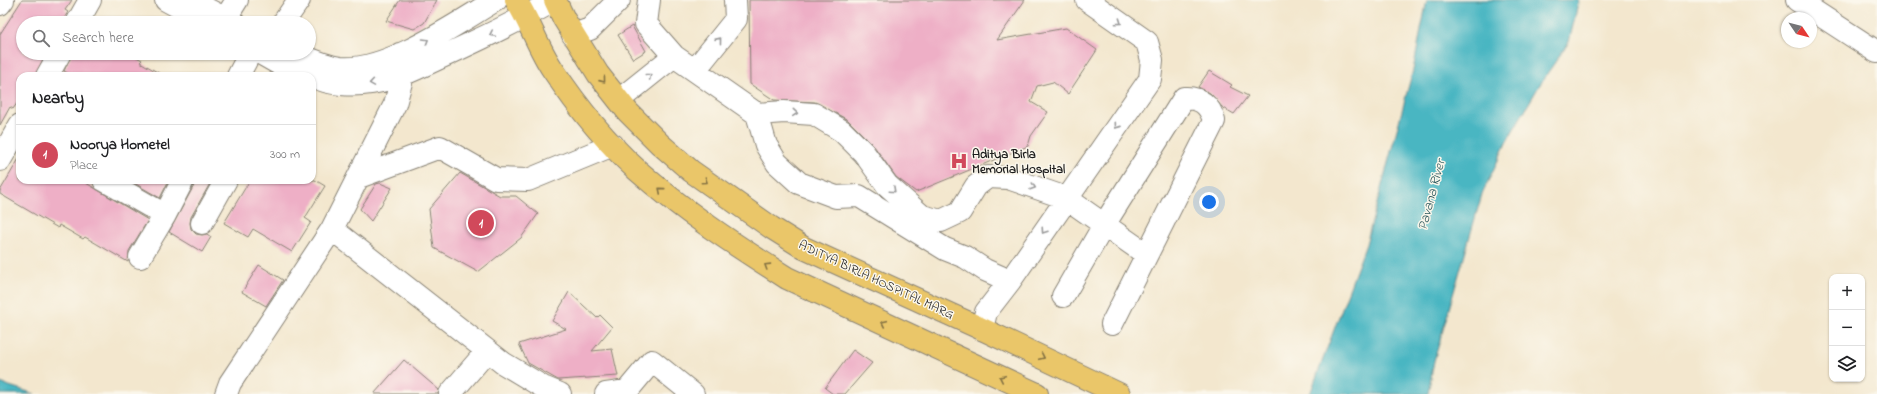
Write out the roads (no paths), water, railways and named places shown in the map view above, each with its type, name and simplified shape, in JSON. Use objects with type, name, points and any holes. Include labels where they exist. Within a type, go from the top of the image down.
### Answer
[{"type":"main road","name":"ADITYA BIRLA HOSPITAL MARG","points":[[555,0],[598,74],[619,100],[660,144],[691,170],[804,248],[982,329],[1119,394]]},
{"type":"main road","points":[[522,8],[534,35],[552,68],[570,94],[613,145],[636,169],[670,197],[752,256],[787,278],[1037,394]]},
{"type":"street","points":[[0,4],[2,0]]},
{"type":"street","points":[[166,0],[207,16]]},
{"type":"street","points":[[189,0],[213,16]]},
{"type":"street","points":[[226,16],[237,0]]},
{"type":"street","points":[[288,16],[299,0]]},
{"type":"street","points":[[452,26],[476,0]]},
{"type":"street","points":[[289,66],[331,66],[351,68],[378,62],[413,49],[496,0]]},
{"type":"street","points":[[316,78],[321,81],[358,84],[373,83],[403,75],[522,8],[555,0]]},
{"type":"street","points":[[574,35],[590,29],[619,0]]},
{"type":"street","points":[[649,0],[646,24],[674,56],[756,114],[766,145],[778,163],[799,183],[836,197],[859,196],[945,249],[965,257],[985,270],[1010,281]]},
{"type":"street","points":[[695,70],[736,19],[734,0]]},
{"type":"street","points":[[982,329],[986,312],[1010,281],[1066,198],[1150,79],[1152,60],[1148,42],[1087,0]]},
{"type":"street","points":[[1797,0],[1877,52]]},
{"type":"street","points":[[80,16],[87,1]]},
{"type":"street","points":[[228,388],[332,229],[359,177],[395,104],[403,75],[400,54]]},
{"type":"street","points":[[619,100],[674,56]]},
{"type":"street","points":[[240,72],[246,60]]},
{"type":"street","points":[[276,60],[303,72]]},
{"type":"street","points":[[1063,296],[1104,225],[1184,98],[1194,98],[1204,102],[1212,112],[1214,120],[1112,324]]},
{"type":"street","points":[[756,114],[784,112],[814,114],[842,131],[864,153],[887,184],[922,216],[941,221],[960,212],[976,186],[988,177],[1008,178],[1066,198],[1146,254]]},
{"type":"street","points":[[0,160],[16,133]]},
{"type":"street","points":[[359,177],[440,147],[496,179],[528,180],[613,145]]},
{"type":"street","points":[[111,184],[165,216]]},
{"type":"street","points":[[140,257],[165,216],[182,184]]},
{"type":"street","points":[[202,223],[224,184]]},
{"type":"street","points":[[332,229],[487,351],[549,392]]},
{"type":"street","points":[[450,394],[487,351]]},
{"type":"street","points":[[606,394],[627,393],[652,361],[693,394]]},
{"type":"water","name":"Pavana River","points":[[1427,0],[1579,0],[1569,42],[1542,81],[1508,139],[1482,194],[1434,361],[1428,394],[1310,394],[1366,244],[1413,70]]},
{"type":"water","points":[[0,383],[35,394],[0,394]]},
{"type":"place","name":"Aditya Birla Memorial Hospital","points":[[959,161]]},
{"type":"place","name":"Noorya Hometel","points":[[481,223]]}]
